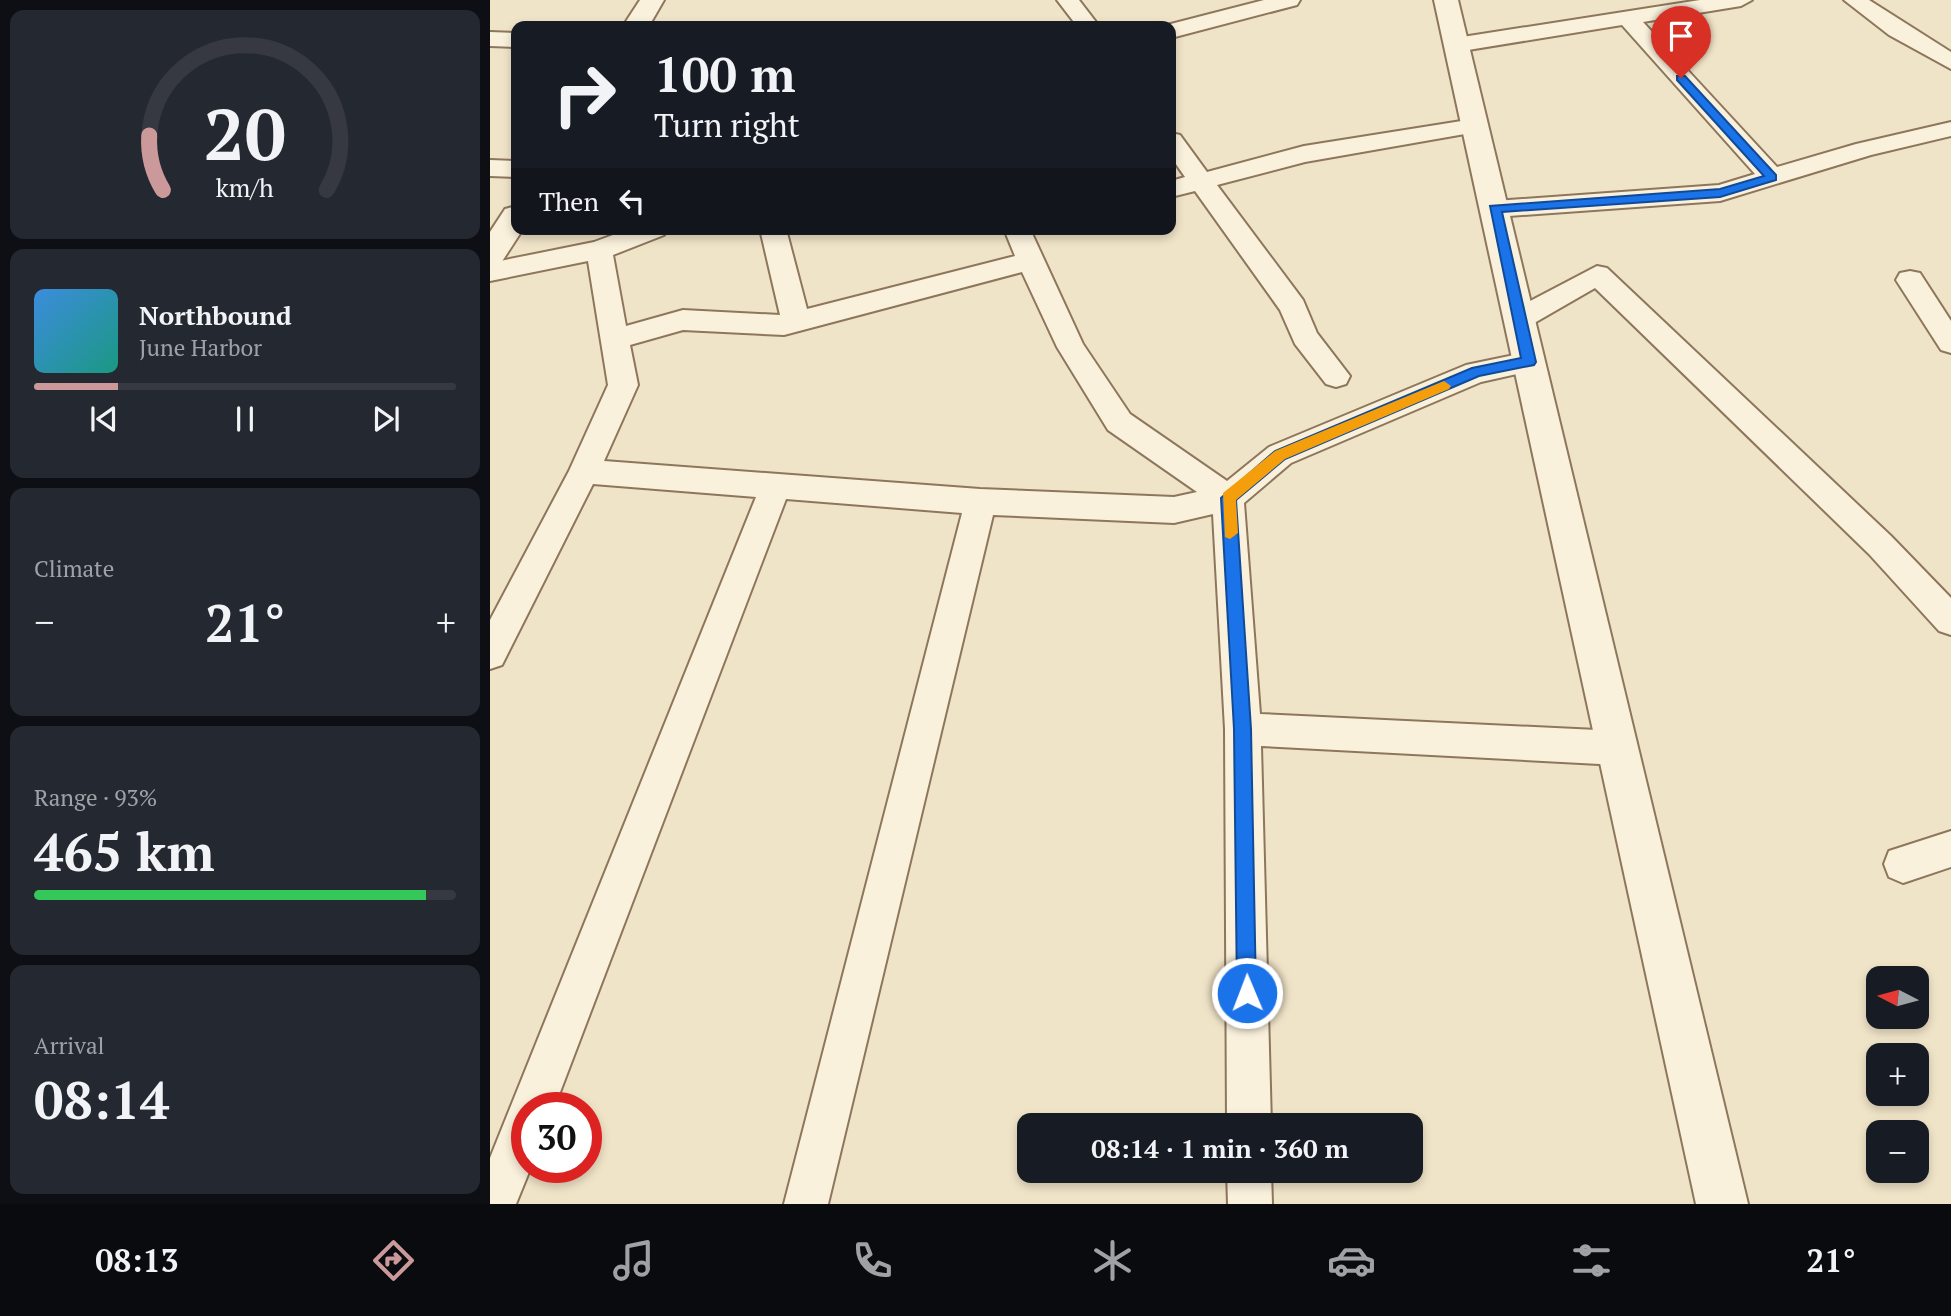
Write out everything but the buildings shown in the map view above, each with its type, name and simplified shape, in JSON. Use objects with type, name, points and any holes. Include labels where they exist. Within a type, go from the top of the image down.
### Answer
[{"type":"street","points":[[639,21],[652,0]]},
{"type":"street","points":[[1068,0],[1084,21]]},
{"type":"street","points":[[1176,30],[1289,0]]},
{"type":"street","points":[[1446,0],[1723,1204]]},
{"type":"street","points":[[1456,45],[1741,0]]},
{"type":"street","points":[[1855,0],[1897,30],[1951,62]]},
{"type":"street","points":[[1627,18],[1772,177]]},
{"type":"street","points":[[490,39],[511,40]]},
{"type":"street","points":[[1176,188],[1304,154],[1474,126]]},
{"type":"street","points":[[1495,209],[1720,193],[1865,149],[1951,129]]},
{"type":"street","points":[[1176,147],[1293,307],[1305,337],[1336,376]]},
{"type":"street","points":[[490,168],[511,169]]},
{"type":"street","points":[[490,256],[511,224]]},
{"type":"street","points":[[490,272],[599,250],[639,235]]},
{"type":"street","points":[[774,235],[796,322]]},
{"type":"street","points":[[1019,235],[1071,348],[1119,422],[1228,498]]},
{"type":"street","points":[[490,654],[584,471],[624,385],[599,250]]},
{"type":"street","points":[[616,339],[683,320],[784,325],[1030,261]]},
{"type":"street","points":[[1518,319],[1597,275],[1880,545],[1951,621]]},
{"type":"street","points":[[1910,280],[1951,343]]},
{"type":"street","points":[[584,471],[980,502],[1174,510],[1228,498],[1280,455],[1476,372],[1529,362]]},
{"type":"street","points":[[538,1092],[775,487]]},
{"type":"street","points":[[1228,498],[1243,729],[1248,1113]]},
{"type":"street","points":[[806,1204],[980,502]]},
{"type":"street","points":[[1243,729],[1618,748]]},
{"type":"street","points":[[1903,864],[1951,849]]},
{"type":"street","points":[[494,1204],[511,1161]]},
{"type":"street","points":[[1249,1183],[1250,1204]]},
{"type":"slow traffic","points":[[1230,533],[1228,498],[1280,455],[1444,386]]},
{"type":"route","points":[[1247,993],[1243,729],[1228,498],[1280,455],[1476,372],[1529,362],[1495,209],[1720,193],[1772,177],[1681,78]]}]
